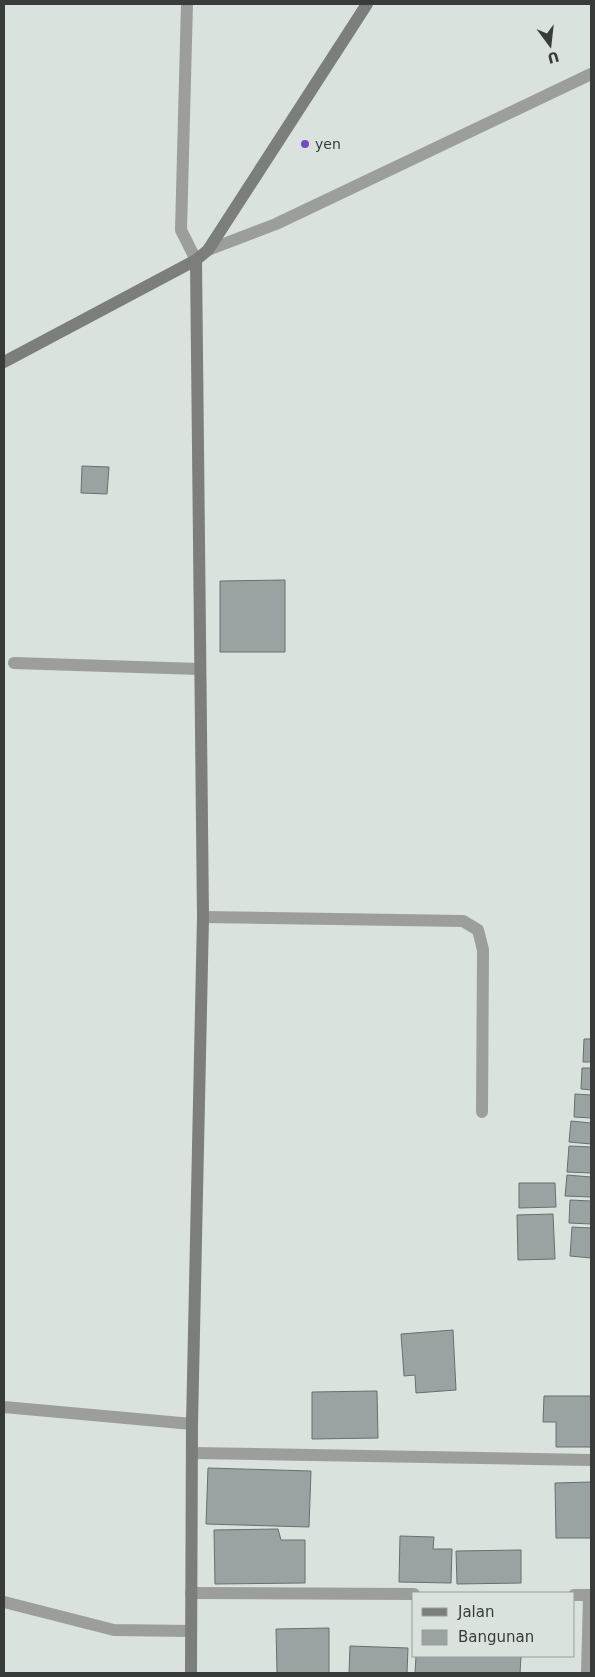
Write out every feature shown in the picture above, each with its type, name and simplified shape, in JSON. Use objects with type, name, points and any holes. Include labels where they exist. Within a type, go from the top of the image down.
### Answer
[{"type":"street","points":[[187,4],[181,230],[196,260],[203,917],[192,1424],[194,1453],[191,1673]]},
{"type":"street","points":[[4,362],[196,260],[208,250],[367,4]]},
{"type":"street","points":[[208,250],[276,224],[591,74]]},
{"type":"street","points":[[14,663],[199,669]]},
{"type":"street","points":[[203,917],[463,921],[478,930],[483,950],[482,1112]]},
{"type":"street","points":[[4,1407],[192,1424]]},
{"type":"street","points":[[194,1453],[591,1460]]},
{"type":"street","points":[[191,1593],[412,1594]]},
{"type":"street","points":[[575,1594],[590,1595],[587,1673]]},
{"type":"street","points":[[4,1602],[114,1630],[191,1631]]},
{"type":"building","points":[[82,466],[109,467],[107,494],[81,493]]},
{"type":"building","points":[[285,580],[285,652],[220,652],[220,581]]},
{"type":"building","points":[[584,1039],[591,1039],[591,1062],[583,1062]]},
{"type":"building","points":[[582,1068],[591,1068],[591,1090],[581,1089]]},
{"type":"building","points":[[575,1094],[591,1095],[591,1118],[574,1117]]},
{"type":"building","points":[[571,1121],[591,1123],[591,1144],[569,1142]]},
{"type":"building","points":[[569,1146],[591,1147],[591,1173],[567,1172]]},
{"type":"building","points":[[567,1175],[591,1177],[591,1197],[565,1196]]},
{"type":"building","points":[[519,1183],[555,1183],[556,1207],[519,1208]]},
{"type":"building","points":[[570,1200],[591,1201],[591,1224],[569,1223]]},
{"type":"building","points":[[553,1214],[555,1259],[518,1260],[517,1215]]},
{"type":"building","points":[[572,1227],[591,1228],[591,1258],[570,1256]]},
{"type":"building","points":[[453,1330],[456,1390],[416,1393],[415,1375],[404,1376],[401,1334]]},
{"type":"building","points":[[377,1391],[378,1438],[312,1439],[312,1392]]},
{"type":"building","points":[[544,1396],[591,1396],[591,1447],[556,1447],[556,1422],[543,1422]]},
{"type":"building","points":[[208,1468],[311,1471],[309,1527],[206,1524]]},
{"type":"building","points":[[591,1482],[591,1538],[556,1538],[555,1483]]},
{"type":"building","points":[[278,1529],[281,1540],[305,1540],[305,1583],[215,1584],[214,1530]]},
{"type":"building","points":[[400,1536],[434,1537],[433,1549],[452,1549],[451,1583],[399,1582]]},
{"type":"building","points":[[521,1550],[521,1583],[457,1584],[456,1551]]},
{"type":"building","points":[[329,1628],[329,1673],[277,1673],[276,1629]]},
{"type":"building","points":[[350,1646],[408,1648],[407,1673],[349,1673]]},
{"type":"building","points":[[416,1657],[521,1657],[520,1673],[415,1673]]},
{"type":"place","name":"yen","points":[[305,144]]}]
